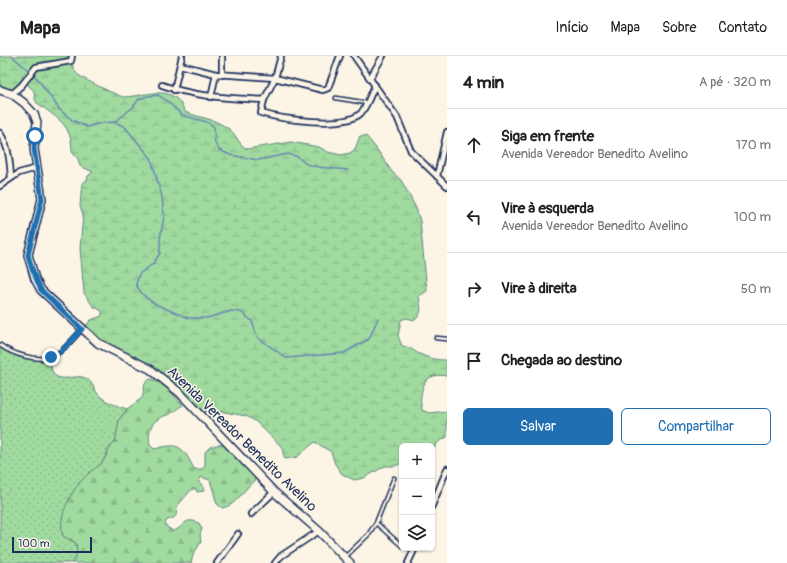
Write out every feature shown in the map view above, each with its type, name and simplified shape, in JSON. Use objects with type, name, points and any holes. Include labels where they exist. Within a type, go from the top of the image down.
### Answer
[{"type":"main road","name":"Avenida Vereador Benedito Avelino","points":[[0,90],[12,94],[24,103],[37,122],[34,149],[42,199],[28,255],[41,290],[98,343],[150,369],[180,393],[274,492],[319,531],[348,560]]},
{"type":"street","points":[[174,90],[182,56]]},
{"type":"street","points":[[222,56],[222,75]]},
{"type":"street","points":[[281,56],[275,78],[264,100],[260,113],[308,120],[353,119],[361,113],[375,85]]},
{"type":"street","points":[[180,65],[222,75],[275,78],[323,90],[328,88],[340,56]]},
{"type":"street","points":[[354,56],[396,117],[411,151],[427,168],[446,183]]},
{"type":"street","points":[[370,78],[383,56]]},
{"type":"street","points":[[12,94],[22,85],[36,67],[72,58]]},
{"type":"street","points":[[211,97],[216,74]]},
{"type":"street","points":[[162,86],[174,90],[211,97],[264,100]]},
{"type":"street","points":[[437,176],[447,132]]},
{"type":"street","points":[[0,133],[4,140],[9,157],[11,178]]},
{"type":"street","points":[[0,186],[19,173],[37,168]]},
{"type":"street","points":[[435,499],[447,469]]},
{"type":"street","points":[[251,514],[274,492]]},
{"type":"street","points":[[275,563],[281,556],[319,531]]},
{"type":"street","points":[[217,563],[238,534]]},
{"type":"street","points":[[408,563],[413,551]]},
{"type":"lane","points":[[336,98],[367,103]]},
{"type":"lane","points":[[0,345],[23,355],[39,358],[51,357],[61,351],[82,329]]},
{"type":"lane","points":[[436,338],[447,339]]},
{"type":"lane","points":[[348,560],[376,524],[394,478]]},
{"type":"lane","points":[[376,524],[399,543]]},
{"type":"green space","points":[[0,56],[72,56],[71,61],[75,71],[78,75],[88,81],[124,97],[151,93],[167,94],[174,97],[180,103],[185,112],[212,120],[232,131],[242,145],[247,149],[291,142],[319,147],[328,152],[341,155],[350,153],[355,149],[360,136],[366,136],[392,172],[401,180],[416,208],[420,221],[427,291],[419,296],[421,309],[420,314],[415,320],[406,318],[401,320],[398,336],[402,346],[408,347],[419,354],[428,357],[447,360],[447,376],[434,376],[428,379],[423,387],[421,406],[422,410],[429,413],[447,411],[447,437],[438,442],[435,447],[435,443],[399,443],[399,464],[395,466],[385,466],[364,478],[354,480],[342,474],[335,464],[331,452],[315,442],[297,457],[285,459],[281,446],[255,421],[246,416],[213,410],[199,413],[150,369],[125,357],[82,329],[91,320],[102,316],[102,311],[93,306],[84,293],[80,248],[83,214],[80,206],[82,183],[87,180],[88,176],[93,172],[80,166],[78,159],[72,152],[71,142],[66,128],[57,118],[37,103],[34,91],[26,83],[12,94],[0,90]]},
{"type":"green space","points":[[0,345],[25,355],[51,357],[52,371],[57,377],[85,378],[104,399],[127,409],[119,420],[115,442],[110,447],[102,463],[78,484],[63,536],[76,543],[76,556],[72,563],[0,563]]},
{"type":"green space","points":[[150,379],[155,380],[164,386],[183,405],[170,414],[159,418],[152,425],[149,433],[149,439],[150,445],[154,449],[168,446],[179,447],[185,453],[194,469],[202,469],[205,465],[205,452],[210,447],[222,444],[256,479],[232,504],[222,508],[217,504],[210,480],[201,477],[199,482],[204,487],[204,491],[197,492],[196,489],[192,489],[179,504],[177,507],[176,516],[167,520],[165,524],[173,531],[187,521],[199,523],[202,529],[200,535],[201,542],[193,555],[191,563],[72,563],[77,551],[76,543],[63,536],[62,528],[62,520],[67,503],[81,481],[102,463],[115,442],[119,420],[127,409],[142,398],[145,383]]},
{"type":"waterway","points":[[12,56],[37,78],[60,110],[72,120],[87,127],[101,123],[115,122],[125,127],[151,158],[162,197],[164,217],[160,239],[160,253],[153,264],[139,274],[136,284],[140,291],[151,301],[188,318],[207,318],[231,311],[241,312],[252,321],[257,337],[286,358],[344,353],[369,339],[378,318]]},
{"type":"waterway","points":[[115,122],[133,107],[139,99],[158,95],[182,115],[207,122],[214,127],[215,143],[219,150],[230,155],[258,160],[288,154],[298,157],[306,164],[318,167],[348,170]]},
{"type":"route","points":[[35,136],[34,149],[42,199],[28,255],[34,279],[41,290],[82,329],[61,351],[51,357]]}]
